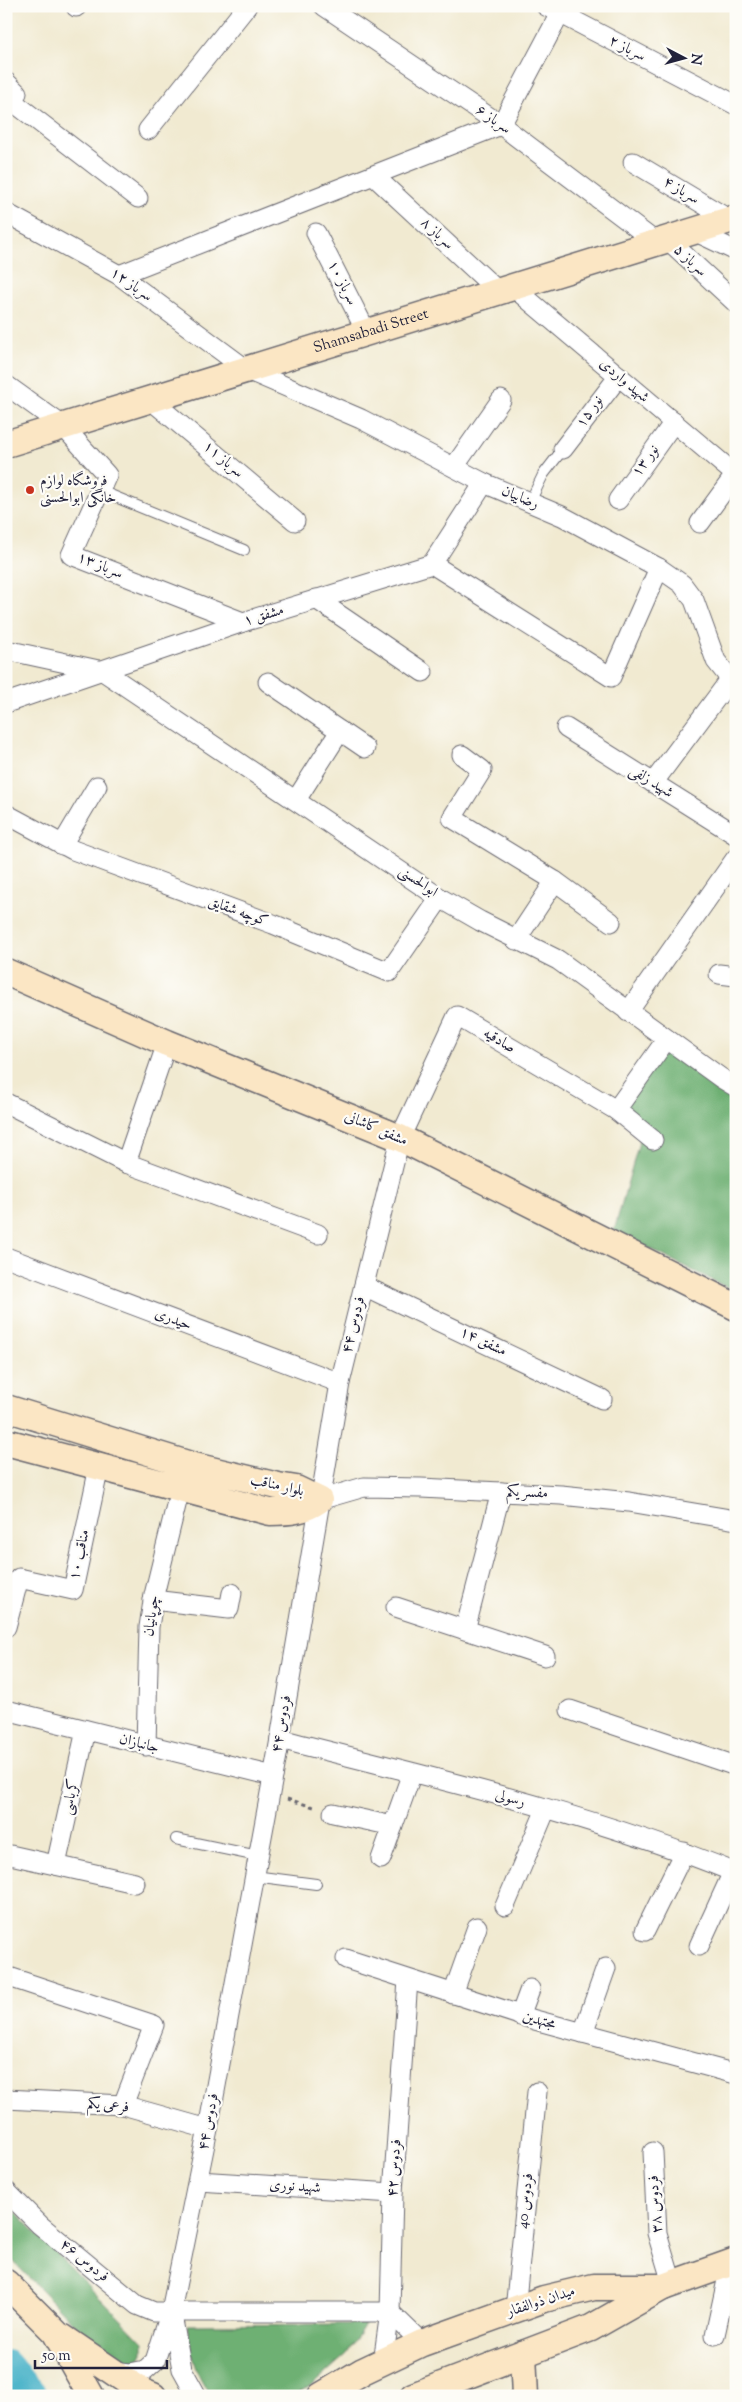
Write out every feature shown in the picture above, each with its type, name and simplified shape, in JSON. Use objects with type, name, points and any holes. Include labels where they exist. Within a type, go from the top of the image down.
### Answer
[{"type":"main road","name":"Shamsabadi Street","points":[[6,444],[733,219]]},
{"type":"main road","name":"مشفق کاشانی","points":[[6,972],[167,1043],[400,1138],[736,1308]]},
{"type":"main road","name":"بلوار مناقب","points":[[6,1408],[194,1466],[278,1486],[296,1488],[320,1500]]},
{"type":"main road","name":"بلوار مناقب","points":[[6,1442],[270,1512],[293,1512],[306,1509],[320,1500]]},
{"type":"main road","points":[[413,2396],[446,2391],[523,2354],[603,2322],[668,2285],[733,2261]]},
{"type":"main road","points":[[6,2283],[55,2332],[143,2392],[153,2396]]},
{"type":"main road","points":[[594,2287],[668,2285]]},
{"type":"main road","name":"میدان ذوالفقار","points":[[321,2396],[422,2343],[571,2291],[594,2287],[603,2296],[606,2304],[607,2313],[603,2322]]},
{"type":"main road","points":[[55,2332],[90,2396]]},
{"type":"main road","points":[[523,2354],[525,2396]]},
{"type":"street","points":[[148,130],[247,6]]},
{"type":"street","name":"سرباز ۶","points":[[324,6],[501,125],[662,241]]},
{"type":"street","points":[[119,275],[501,125],[556,9]]},
{"type":"street","name":"سرباز ۲","points":[[556,9],[736,105]]},
{"type":"street","points":[[6,82],[17,93],[9,105],[138,198]]},
{"type":"street","name":"سرباز ۴","points":[[633,162],[733,219]]},
{"type":"street","name":"سرباز ۸","points":[[374,176],[506,289]]},
{"type":"street","name":"سرباز ۱۲","points":[[6,213],[119,275],[247,370]]},
{"type":"street","points":[[694,231],[736,250]]},
{"type":"street","name":"سرباز ۱۰","points":[[316,233],[367,332]]},
{"type":"street","name":"سرباز ۵","points":[[662,241],[736,303]]},
{"type":"street","name":"شهید واردی","points":[[506,289],[619,376],[736,475]]},
{"type":"street","name":"رضاییان","points":[[247,370],[361,419],[484,483],[562,516],[659,568],[682,584],[694,600],[716,662],[733,684]]},
{"type":"street","name":"نور ۱۵","points":[[563,450],[619,376]]},
{"type":"street","points":[[6,385],[63,426]]},
{"type":"street","name":"سرباز ۱۱","points":[[151,400],[296,521]]},
{"type":"street","points":[[454,467],[502,400]]},
{"type":"street","name":"نور ۱۳","points":[[618,500],[674,422]]},
{"type":"street","name":"سرباز ۱۳","points":[[63,426],[108,476],[71,555],[243,622]]},
{"type":"street","points":[[700,523],[736,475]]},
{"type":"street","points":[[484,483],[432,564],[612,677],[659,568]]},
{"type":"street","name":"مشفق ۱","points":[[6,703],[243,622],[432,564]]},
{"type":"street","points":[[316,599],[423,672]]},
{"type":"street","points":[[6,650],[103,671]]},
{"type":"street","name":"ابوالحسنی","points":[[103,671],[440,898],[516,940],[558,960],[666,1040],[736,1087]]},
{"type":"street","points":[[268,682],[365,748]]},
{"type":"street","points":[[653,783],[733,684]]},
{"type":"street","name":"شهید زلفی","points":[[566,728],[736,835]]},
{"type":"street","points":[[296,800],[340,731]]},
{"type":"street","points":[[462,755],[482,770],[452,818],[555,881],[611,922]]},
{"type":"street","points":[[62,845],[96,786]]},
{"type":"street","name":"کوچه شقایق","points":[[6,814],[62,845],[120,869],[273,924],[389,972],[440,898]]},
{"type":"street","points":[[628,1012],[736,858]]},
{"type":"street","points":[[516,940],[555,881]]},
{"type":"street","name":"صادقیه","points":[[400,1138],[457,1016],[616,1110],[653,1140]]},
{"type":"street","points":[[616,1110],[666,1040]]},
{"type":"street","points":[[126,1164],[167,1043]]},
{"type":"street","points":[[6,1103],[126,1164],[318,1234]]},
{"type":"street","name":"فردوس ۴۴","points":[[112,2371],[130,2373],[145,2370],[155,2361],[171,2311],[208,2129],[280,1739],[340,1383],[400,1138]]},
{"type":"street","name":"حیدری","points":[[6,1257],[340,1383]]},
{"type":"street","name":"مشفق ۱۴","points":[[364,1286],[602,1399]]},
{"type":"street","name":"مناقب ۱۰","points":[[6,1628],[19,1578],[72,1590],[99,1466]]},
{"type":"street","name":"مفسر یکم","points":[[320,1500],[364,1487],[501,1492],[560,1495],[630,1502],[736,1520]]},
{"type":"street","name":"چوپانیان","points":[[146,1746],[147,1656],[153,1600],[180,1489]]},
{"type":"street","points":[[465,1630],[501,1492]]},
{"type":"street","points":[[153,1600],[229,1610],[232,1593]]},
{"type":"street","points":[[396,1607],[545,1656]]},
{"type":"street","name":"جانبازان","points":[[6,1710],[146,1746],[271,1785]]},
{"type":"street","points":[[570,1710],[736,1766]]},
{"type":"street","name":"کرباسی","points":[[56,1865],[86,1730]]},
{"type":"street","name":"رسولی","points":[[280,1739],[546,1809],[684,1852],[734,1872]]},
{"type":"street","points":[[381,1859],[412,1773]]},
{"type":"street","points":[[505,1906],[546,1809]]},
{"type":"street","points":[[334,1813],[392,1826]]},
{"type":"street","points":[[645,1931],[684,1852]]},
{"type":"street","points":[[6,1854],[135,1883]]},
{"type":"street","points":[[699,1946],[734,1872]]},
{"type":"street","points":[[453,1994],[476,1927]]},
{"type":"street","name":"مجتهدین","points":[[346,1959],[520,2016],[736,2074]]},
{"type":"street","points":[[582,2033],[606,1968]]},
{"type":"street","points":[[6,1976],[154,2024],[123,2105]]},
{"type":"street","name":"فردوس ۴۲","points":[[383,2362],[390,2312],[393,2193],[408,1980]]},
{"type":"street","points":[[520,2016],[530,1989]]},
{"type":"street","name":"فردوس 40","points":[[514,2310],[537,2092]]},
{"type":"street","name":"فرعی یکم","points":[[6,2099],[123,2105],[208,2129]]},
{"type":"street","name":"فردوس ۳۸","points":[[653,2152],[657,2233],[668,2285]]},
{"type":"street","name":"شهید نوری","points":[[198,2181],[393,2193]]},
{"type":"street","name":"فردوس ۴۶","points":[[6,2191],[40,2225],[137,2305],[154,2312],[390,2312]]},
{"type":"street","points":[[715,2335],[733,2261]]},
{"type":"street","points":[[171,2311],[182,2369],[197,2396]]},
{"type":"street","points":[[390,2312],[422,2343]]},
{"type":"lane","points":[[530,502],[544,475],[563,450]]},
{"type":"lane","points":[[100,491],[244,550]]},
{"type":"lane","points":[[176,1839],[258,1856]]},
{"type":"lane","points":[[254,1876],[316,1884]]},
{"type":"path","points":[[271,1785],[334,1813]]},
{"type":"green space","points":[[667,1044],[736,1091],[736,1292],[614,1231],[641,1135],[620,1110]]},
{"type":"green space","points":[[6,2202],[143,2342],[143,2353],[139,2361],[129,2363],[102,2352],[6,2254]]},
{"type":"green space","points":[[365,2324],[347,2354],[310,2387],[291,2396],[210,2395],[200,2378],[194,2362],[187,2325]]},
{"type":"waterway","points":[[6,2366],[32,2396]]},
{"type":"place","name":"فروشگاه لوازم خانگی ابوالحسنی","points":[[30,490]]}]
